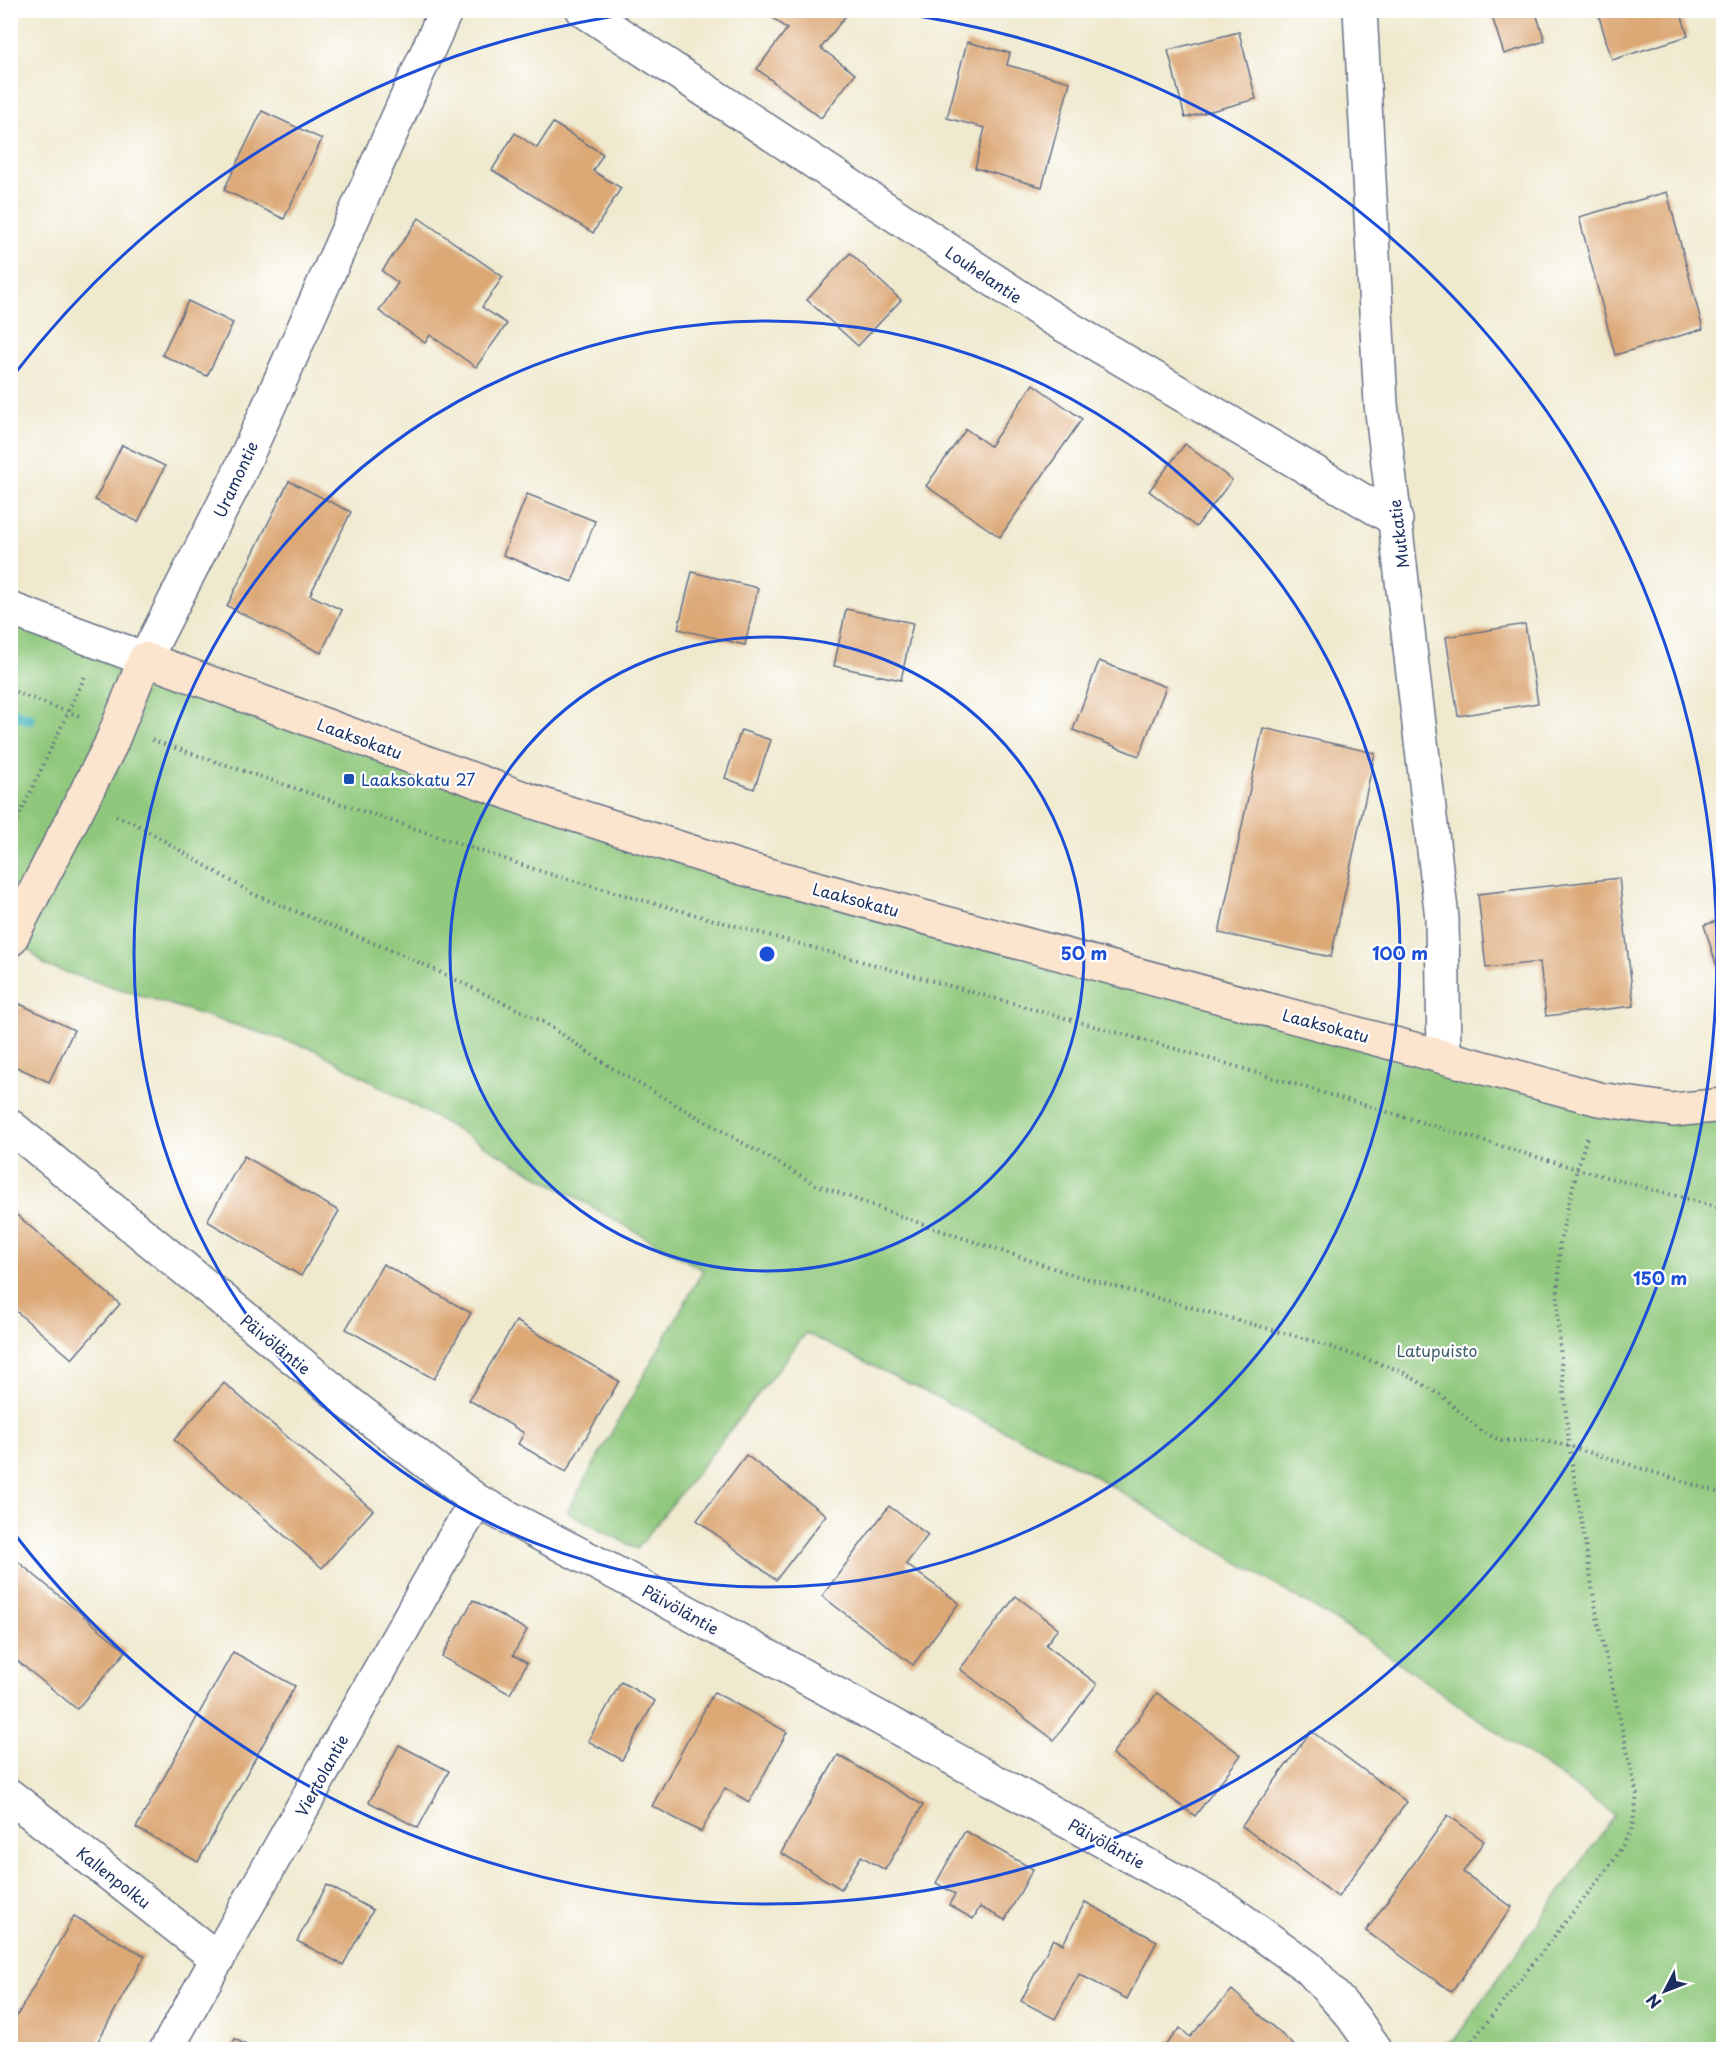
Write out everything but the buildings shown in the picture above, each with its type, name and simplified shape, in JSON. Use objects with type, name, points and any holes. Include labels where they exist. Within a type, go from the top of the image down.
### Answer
[{"type":"street","name":"Uramontie","points":[[10,940],[83,802],[110,746],[145,659],[235,482],[446,10]]},
{"type":"street","name":"Louhelantie","points":[[583,10],[1050,317],[1396,520]]},
{"type":"street","name":"Mutkatie","points":[[1360,10],[1381,404],[1442,918],[1444,1057]]},
{"type":"street","name":"Laaksokatu","points":[[10,609],[534,802],[742,868],[1599,1099],[1673,1110],[1724,1105]]},
{"type":"street","name":"Päivöläntie","points":[[10,1126],[349,1403],[477,1501],[629,1580],[1225,1908],[1309,1968],[1352,2016],[1376,2049]]},
{"type":"street","name":"Viertolantie","points":[[166,2049],[477,1501]]},
{"type":"street","name":"Kallenpolku","points":[[10,1796],[218,1959]]},
{"type":"path","points":[[10,690],[69,713],[11,833]]},
{"type":"path","points":[[149,739],[546,873],[1201,1056],[1577,1169],[1724,1209]]},
{"type":"path","points":[[83,802],[136,824],[253,894],[410,958],[542,1021],[610,1067],[815,1184],[930,1227],[1074,1275],[1312,1341],[1401,1371],[1442,1396],[1480,1430],[1501,1441],[1538,1440],[1569,1446],[1724,1494]]},
{"type":"path","points":[[1465,2049],[1614,1860],[1632,1829],[1637,1795],[1598,1622],[1569,1446],[1557,1314],[1560,1241],[1577,1169],[1599,1099]]},
{"type":"green space","name":"Latupuisto","points":[[10,609],[534,802],[1599,1099],[1723,1105],[1723,2049],[1425,2049],[1455,2039],[1615,1815],[1359,1635],[1086,1471],[806,1333],[637,1549],[567,1512],[703,1270],[316,1050],[46,966],[11,932]]},
{"type":"waterway","points":[[10,712],[29,719]]},
{"type":"place","name":"Laaksokatu 27","points":[[349,779]]}]
